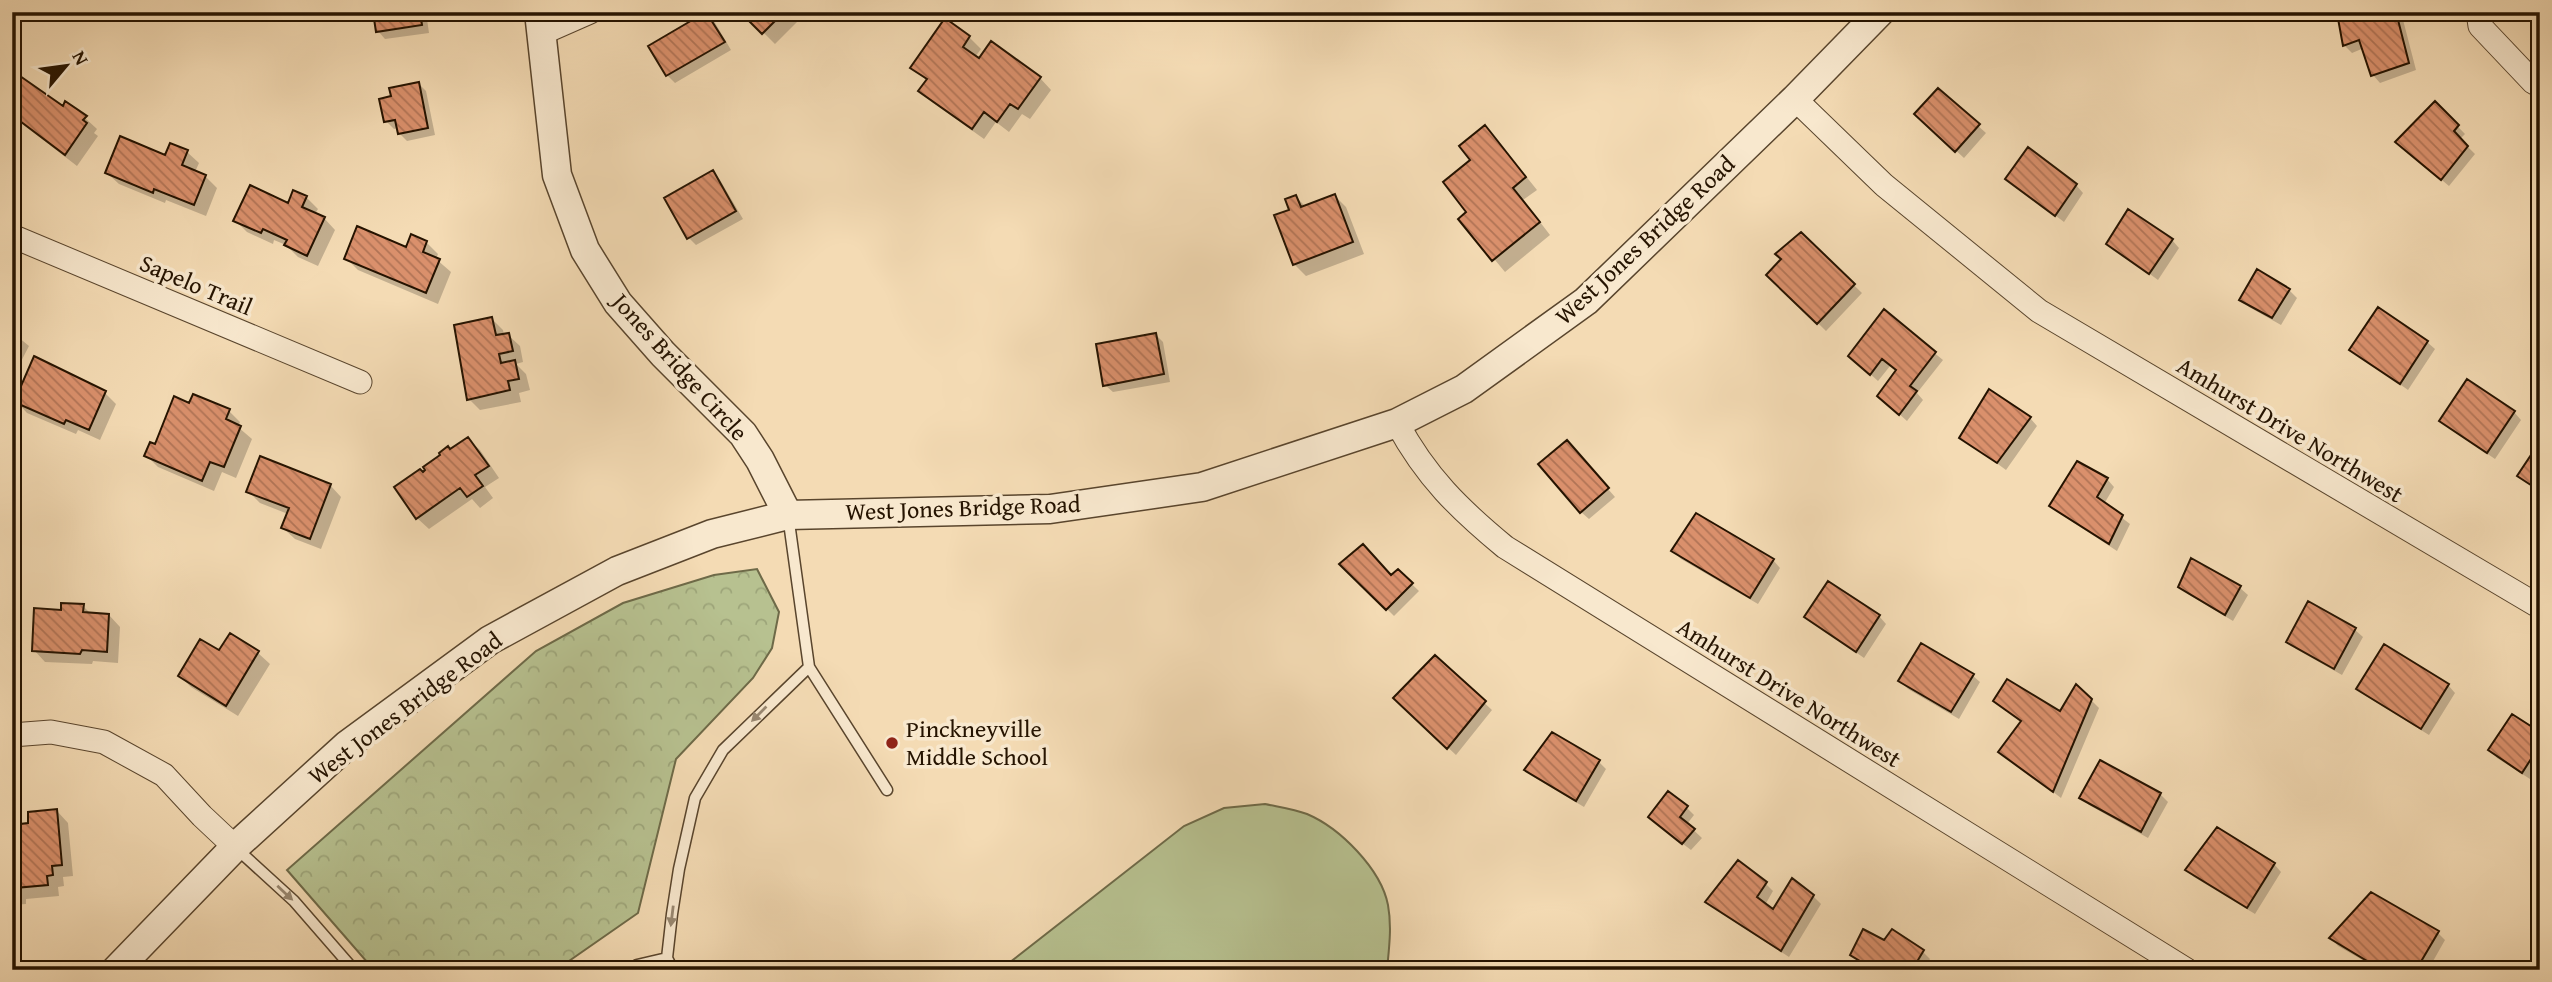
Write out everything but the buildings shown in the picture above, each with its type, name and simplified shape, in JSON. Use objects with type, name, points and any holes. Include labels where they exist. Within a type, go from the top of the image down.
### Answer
[{"type":"street","points":[[539,23],[590,12]]},
{"type":"street","name":"West Jones Bridge Road","points":[[116,970],[235,847],[347,746],[490,639],[617,570],[712,534],[788,515],[1050,509],[1202,487],[1397,423],[1464,389],[1586,301],[1796,99],[1880,12]]},
{"type":"street","points":[[2478,12],[2480,26],[2533,82],[2540,86]]},
{"type":"street","name":"Jones Bridge Circle","points":[[539,23],[557,175],[585,250],[618,303],[663,354],[743,434],[760,460],[788,515]]},
{"type":"street","name":"Amhurst Drive Northwest","points":[[1796,99],[1884,185],[2039,310],[2540,607]]},
{"type":"street","name":"Sapelo Trail","points":[[12,236],[360,382]]},
{"type":"street","name":"Amhurst Drive Northwest","points":[[1397,423],[1413,453],[1460,509],[1505,547],[2187,970]]},
{"type":"street","points":[[12,735],[51,732],[104,742],[164,775],[235,847]]},
{"type":"lane","points":[[788,515],[809,667],[887,790]]},
{"type":"lane","points":[[673,970],[667,958],[678,869],[695,798],[723,750],[809,667]]},
{"type":"lane","points":[[235,847],[294,901],[354,970]]},
{"type":"lane","points":[[629,970],[637,965],[667,958]]},
{"type":"green space","points":[[757,569],[779,612],[772,648],[753,678],[676,759],[638,913],[556,970],[374,970],[287,870],[536,651],[623,603],[714,575]]},
{"type":"green space","points":[[1265,804],[1302,812],[1320,820],[1345,839],[1368,864],[1384,891],[1388,905],[1390,929],[1387,970],[1005,970],[1009,963],[1184,826],[1224,808]]},
{"type":"place","name":"Pinckneyville Middle School","points":[[892,743]]}]
